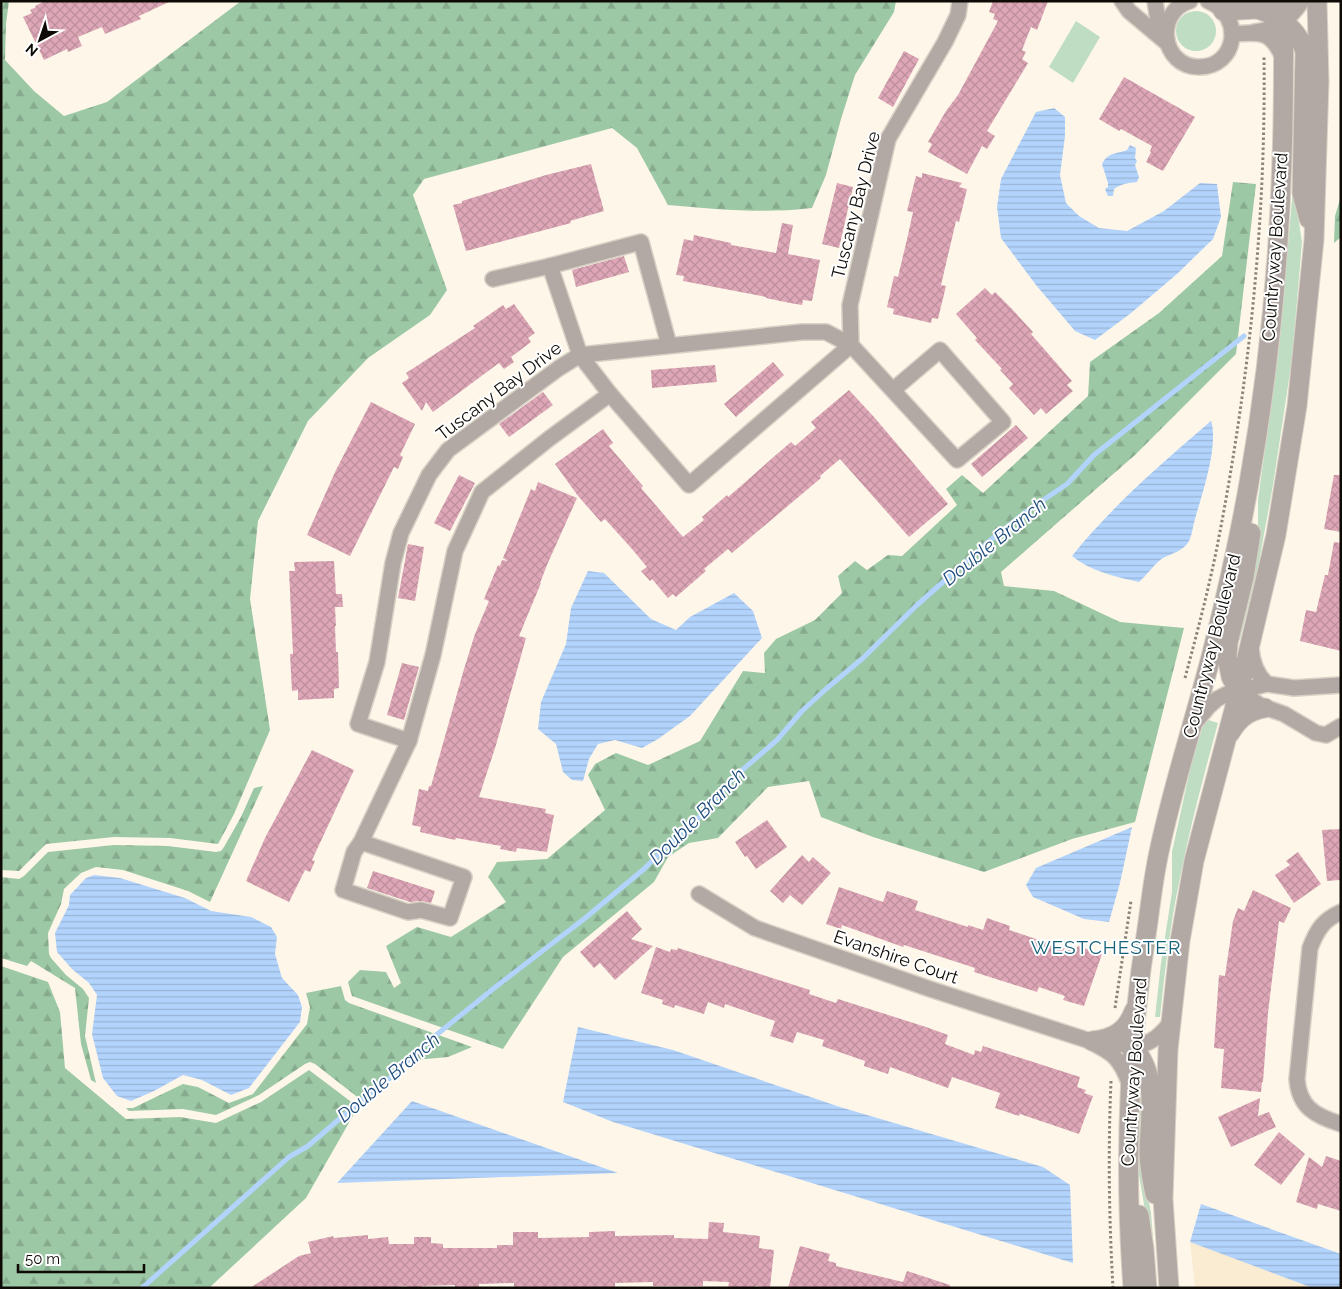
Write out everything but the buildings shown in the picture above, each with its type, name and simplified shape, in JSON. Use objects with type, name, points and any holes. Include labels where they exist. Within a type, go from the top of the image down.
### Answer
[{"type":"street","name":"Tuscany Bay Drive","points":[[851,345],[850,304],[888,139],[954,24],[958,15],[960,1]]},
{"type":"street","points":[[1155,1],[1160,32],[1171,52],[1178,60],[1187,65],[1198,67],[1208,66],[1218,61],[1226,54],[1230,44],[1232,34],[1228,17],[1217,5]]},
{"type":"street","points":[[1160,32],[1172,13],[1179,6],[1190,1]]},
{"type":"street","name":"Countryway Boulevard","points":[[1133,1288],[1128,1200],[1130,1086],[1132,1046],[1142,958],[1159,853],[1233,568],[1260,414],[1274,285],[1282,158],[1284,22],[1282,1]]},
{"type":"street","points":[[1232,34],[1254,32],[1271,28],[1284,22],[1302,1]]},
{"type":"street","name":"Countryway Boulevard","points":[[1169,1288],[1163,1199],[1167,1060],[1180,941],[1194,861],[1239,691],[1276,535],[1297,406],[1314,240],[1319,82],[1317,1]]},
{"type":"street","points":[[1126,5],[1160,32],[1165,32],[1167,22],[1172,13]]},
{"type":"street","points":[[1217,5],[1261,5],[1284,22],[1297,35],[1305,51],[1302,193],[1314,240]]},
{"type":"street","points":[[1254,32],[1271,38],[1278,44],[1284,58]]},
{"type":"street","points":[[493,279],[641,242],[669,345]]},
{"type":"street","points":[[550,266],[580,355],[610,394],[689,485],[851,345]]},
{"type":"street","name":"Tuscany Bay Drive","points":[[409,742],[358,724],[377,662],[393,563],[401,533],[429,475],[448,450],[559,368],[580,355],[802,332],[826,332],[851,345],[958,460],[1003,422],[940,350],[893,390]]},
{"type":"street","points":[[361,842],[464,877],[450,918],[421,910],[408,912],[342,890],[354,852],[361,842],[409,742],[433,655],[455,551],[482,492],[550,438],[610,394]]},
{"type":"street","points":[[1249,484],[1250,541],[1226,657],[1231,677],[1239,691],[1265,708],[1284,714],[1316,733],[1326,735],[1341,726]]},
{"type":"street","points":[[1250,643],[1254,666],[1267,684]]},
{"type":"street","points":[[1192,728],[1200,714],[1217,699],[1227,694],[1267,684],[1294,688],[1341,685]]},
{"type":"street","points":[[1224,743],[1240,718],[1246,713],[1265,708]]},
{"type":"street","name":"Evanshire Court","points":[[699,894],[755,928],[930,989],[1090,1040],[1132,1046],[1150,1042],[1171,1022]]},
{"type":"street","points":[[1341,912],[1329,917],[1316,933],[1310,948],[1298,1092],[1304,1103],[1315,1114],[1341,1124]]},
{"type":"street","points":[[1090,1040],[1106,1039],[1121,1032],[1132,1016],[1137,1003]]},
{"type":"street","name":"Evanshire Court","points":[[1090,1040],[1115,1056],[1121,1063],[1130,1086]]},
{"type":"street","points":[[1132,1046],[1143,1062],[1150,1083],[1149,1153],[1151,1179],[1164,1221]]},
{"type":"street","points":[[1128,1162],[1142,1230],[1147,1288]]},
{"type":"path","points":[[1183,686],[1218,544],[1239,426],[1249,346],[1260,222],[1264,50]]},
{"type":"path","points":[[1115,1010],[1132,898]]},
{"type":"shaded area","points":[[1190,1242],[1232,1257],[1313,1288],[1195,1288]]},
{"type":"green space","points":[[1,1],[9,1],[5,60],[34,91],[64,116],[107,102],[241,1],[896,1],[894,12],[855,75],[826,175],[812,208],[758,211],[668,205],[637,148],[612,128],[424,179],[413,195],[447,290],[430,315],[368,358],[308,421],[258,521],[250,599],[270,730],[234,814],[218,844],[170,838],[114,837],[46,844],[19,871],[1,870]]},
{"type":"green space","points":[[1200,11],[1207,14],[1213,20],[1216,31],[1215,39],[1207,48],[1200,51],[1192,51],[1185,48],[1177,39],[1176,27],[1179,20],[1188,12]]},
{"type":"green space","points":[[1076,21],[1100,37],[1073,83],[1049,67]]},
{"type":"green space","points":[[1294,68],[1299,68],[1296,203],[1302,242],[1292,359],[1273,485],[1258,567],[1240,640],[1235,638],[1258,539],[1258,500],[1279,347],[1292,200]]},
{"type":"green space","points":[[1233,182],[1256,184],[1236,354],[1135,455],[1001,572],[1004,586],[1054,591],[1120,622],[1184,628],[1135,822],[1072,839],[984,872],[873,837],[821,817],[809,781],[768,787],[718,838],[689,843],[668,857],[654,882],[563,957],[503,1049],[352,996],[348,982],[360,970],[386,972],[394,988],[401,983],[386,946],[417,927],[451,937],[506,902],[488,877],[497,862],[547,859],[605,810],[588,775],[595,764],[616,753],[648,765],[700,741],[743,671],[765,673],[764,653],[776,639],[815,620],[842,593],[838,576],[855,561],[867,570],[888,555],[902,556],[957,505],[946,489],[962,475],[983,493],[1088,396],[1090,362],[1159,313],[1222,256]]},
{"type":"green space","points":[[1341,196],[1341,237],[1334,243],[1335,216]]},
{"type":"green space","points":[[1205,719],[1218,723],[1176,895],[1160,1017],[1155,1017],[1172,892],[1172,852],[1191,765]]},
{"type":"green space","points":[[263,786],[210,902],[188,891],[123,870],[96,867],[81,873],[64,889],[61,904],[48,933],[49,954],[66,975],[83,989],[89,998],[85,1036],[96,1083],[91,1080],[81,1044],[75,988],[31,961],[27,966],[1,958],[1,877],[19,879],[48,852],[114,845],[168,846],[221,851],[241,817],[254,788]]},
{"type":"green space","points":[[1,966],[48,982],[60,1012],[65,1068],[126,1119],[180,1117],[216,1123],[261,1102],[309,1070],[358,1107],[306,1198],[209,1288],[1,1288]]},
{"type":"green space","points":[[341,986],[345,1000],[349,1003],[472,1047],[448,1057],[404,1061],[365,1103],[310,1062],[259,1095],[216,1115],[183,1109],[129,1111],[126,1108],[133,1108],[183,1084],[198,1087],[229,1103],[253,1094],[307,1024],[310,1007],[306,993]]},
{"type":"green space","points":[[1140,1097],[1145,1098],[1143,1170],[1151,1213],[1157,1288],[1152,1288],[1148,1228],[1138,1169]]},
{"type":"water","points":[[1054,108],[1065,117],[1065,136],[1060,175],[1066,203],[1079,216],[1099,228],[1127,231],[1164,211],[1200,183],[1217,184],[1221,217],[1213,239],[1177,274],[1131,313],[1095,340],[1075,331],[1036,285],[1001,238],[997,207],[1001,179],[1036,112]]},
{"type":"water","points":[[1130,145],[1136,148],[1135,158],[1137,161],[1135,165],[1139,177],[1137,182],[1119,186],[1114,189],[1113,196],[1108,196],[1105,189],[1108,187],[1108,183],[1102,164],[1107,157],[1127,150]]},
{"type":"water","points":[[1211,421],[1213,443],[1209,470],[1191,536],[1184,547],[1163,558],[1139,582],[1095,570],[1072,556],[1121,502]]},
{"type":"water","points":[[588,571],[604,573],[651,619],[676,630],[690,617],[734,593],[753,611],[762,638],[690,716],[658,739],[642,748],[615,740],[598,744],[589,759],[583,781],[572,780],[563,772],[556,744],[538,729],[541,702],[566,644],[571,608]]},
{"type":"water","points":[[1132,827],[1120,883],[1109,922],[1084,919],[1033,897],[1026,885],[1036,868]]},
{"type":"water","points":[[94,875],[120,878],[185,898],[211,911],[251,917],[271,927],[277,937],[275,954],[282,978],[298,995],[302,1007],[300,1022],[249,1088],[231,1095],[202,1080],[183,1075],[131,1101],[117,1096],[103,1078],[92,1034],[97,995],[89,983],[72,969],[57,952],[55,933],[69,905],[70,895],[86,878]]},
{"type":"water","points":[[578,1027],[673,1050],[840,1107],[1043,1167],[1070,1185],[1073,1263],[613,1122],[563,1102]]},
{"type":"water","points":[[412,1101],[618,1173],[337,1183]]},
{"type":"water","points":[[1201,1204],[1341,1254],[1341,1288],[1313,1288],[1190,1242]]},
{"type":"waterway","name":"Double Branch","points":[[142,1288],[289,1157],[308,1146],[388,1080],[430,1040],[584,919],[644,869],[669,844],[693,824],[733,778],[777,740],[802,711],[863,658],[917,605],[993,538],[1027,511],[1067,484],[1094,455],[1244,336]]},
{"type":"district","name":"WESTCHESTER","points":[[1106,947]]}]
